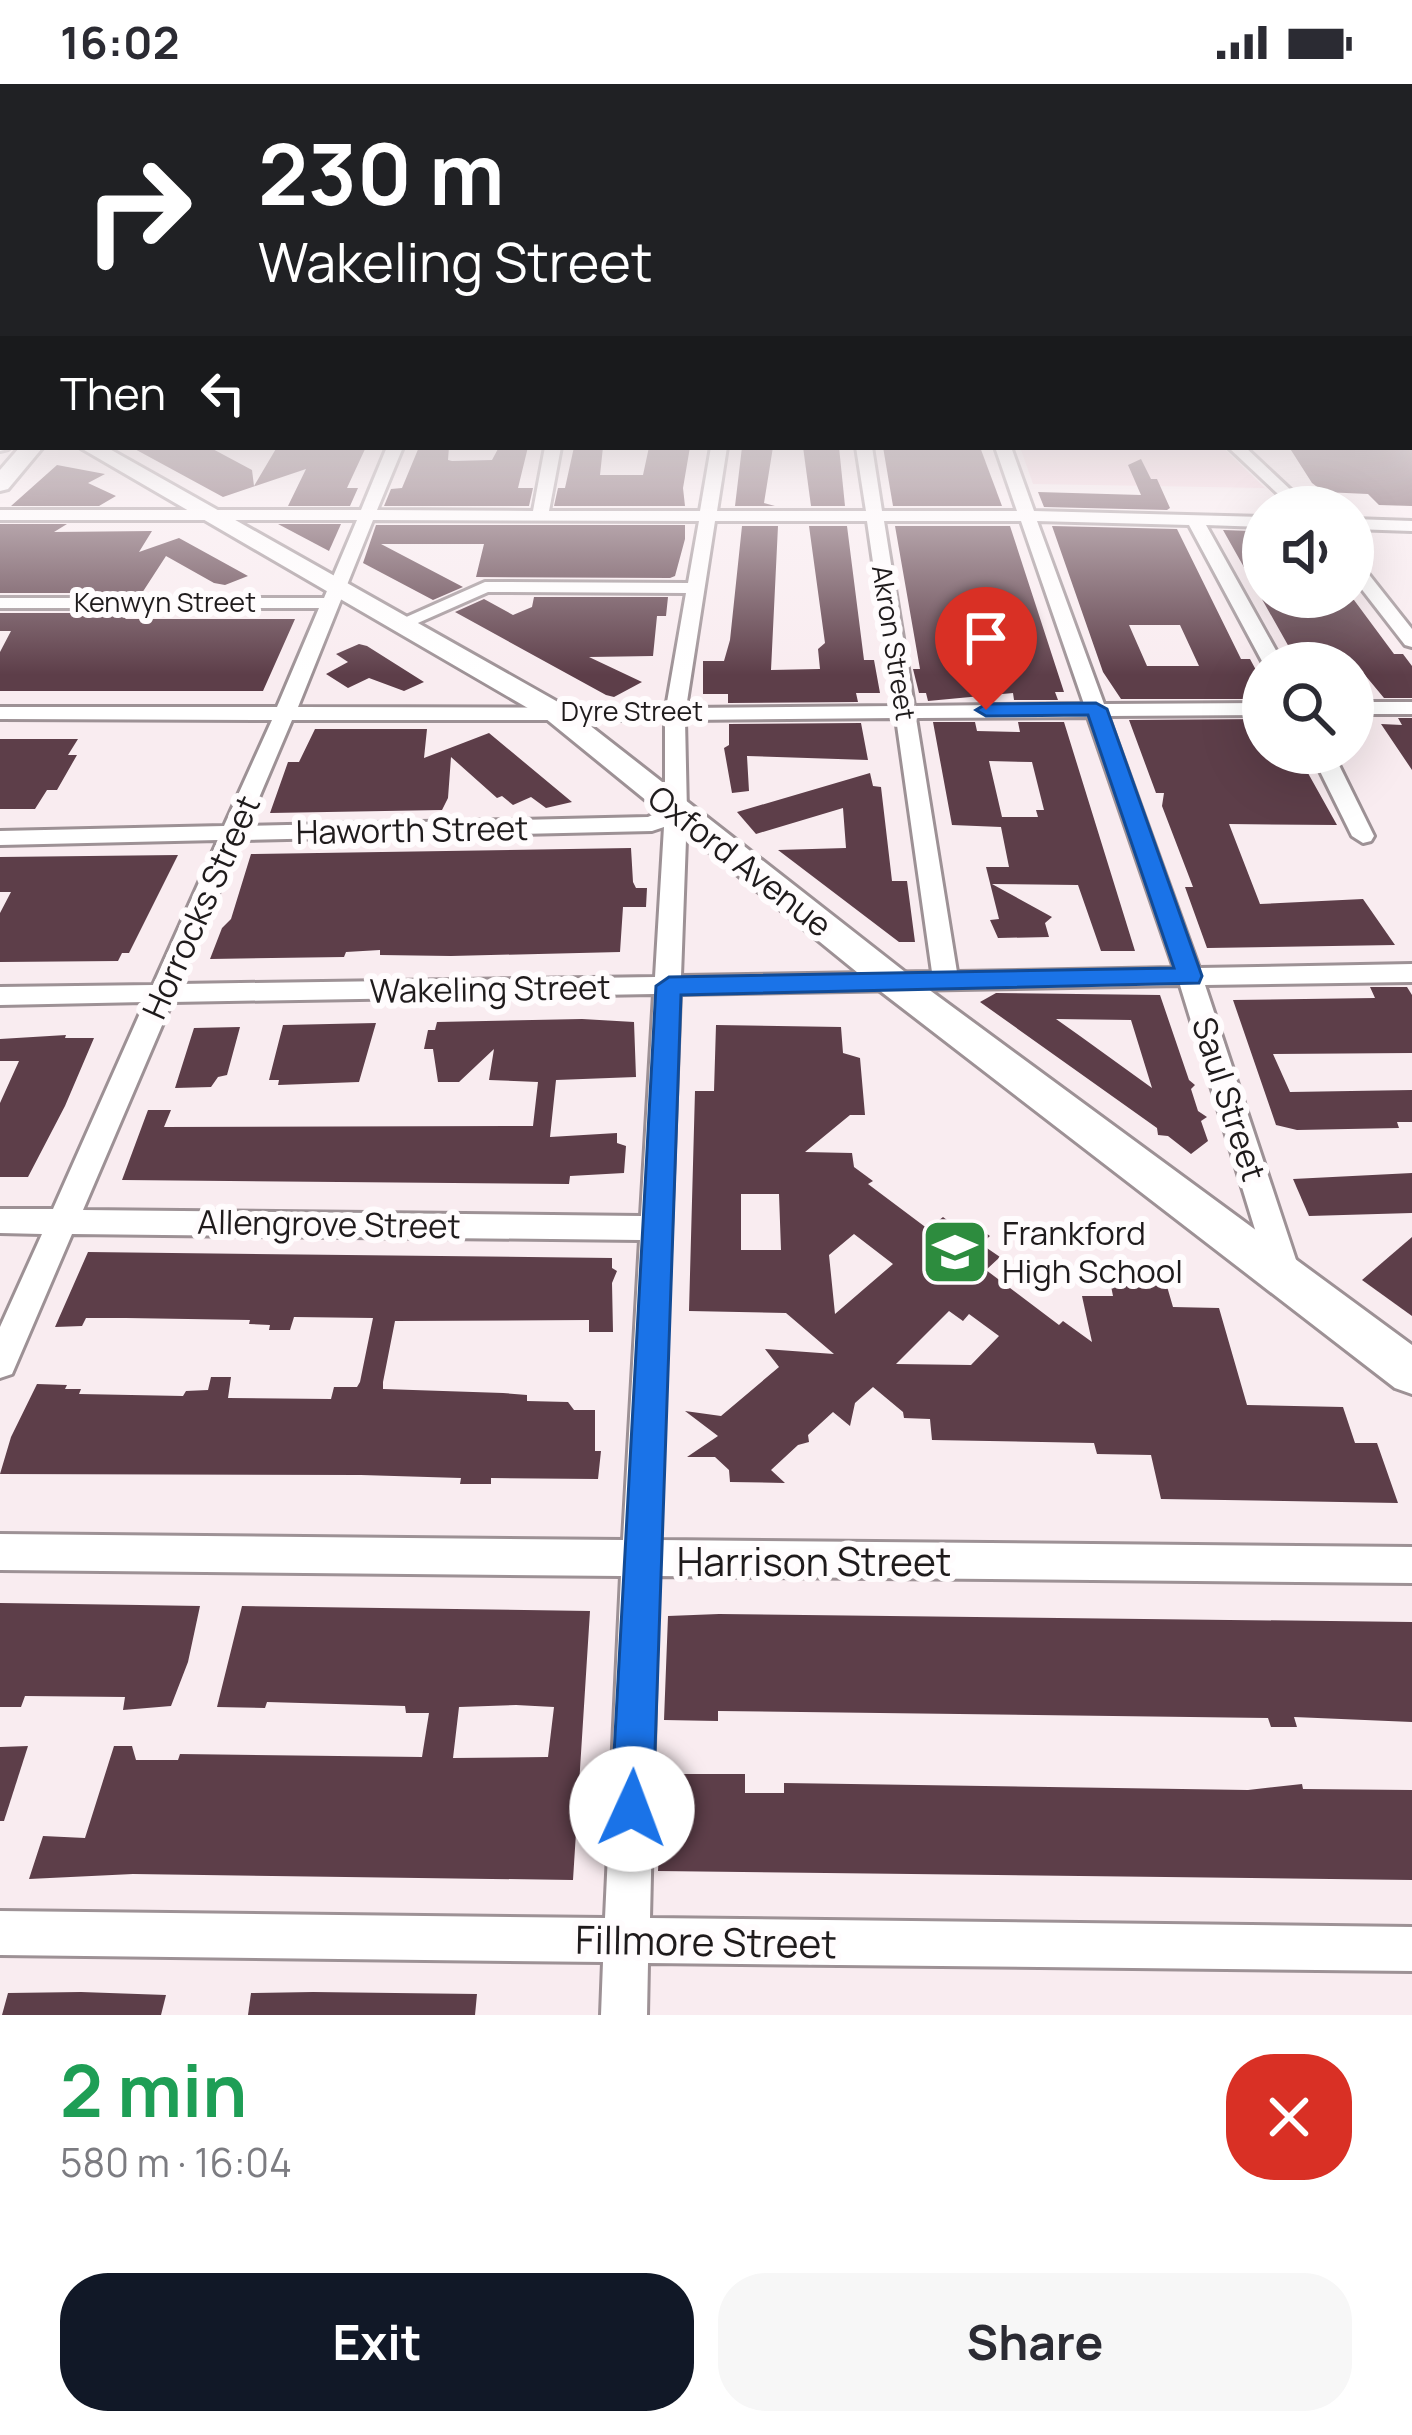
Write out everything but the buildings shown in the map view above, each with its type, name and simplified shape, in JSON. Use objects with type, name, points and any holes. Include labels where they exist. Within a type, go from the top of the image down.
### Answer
[{"type":"street","name":"Oxford Avenue","points":[[174,495],[334,595],[404,622],[555,712],[892,981],[1412,1373]]},
{"type":"street","name":"Horrocks Street","points":[[0,1364],[286,711],[375,495]]},
{"type":"street","points":[[540,515],[544,495]]},
{"type":"street","points":[[624,2015],[640,1561],[676,812],[675,714],[711,495]]},
{"type":"street","name":"Akron Street","points":[[870,495],[946,980]]},
{"type":"street","name":"Saul Street","points":[[1022,495],[1190,976],[1285,1276]]},
{"type":"street","points":[[0,515],[873,515],[1242,521]]},
{"type":"street","points":[[1196,520],[1262,642]]},
{"type":"street","points":[[1374,525],[1412,526]]},
{"type":"street","points":[[404,622],[485,587],[696,588]]},
{"type":"street","points":[[1374,593],[1412,641]]},
{"type":"street","name":"Kenwyn Street","points":[[0,603],[334,595]]},
{"type":"street","points":[[1374,708],[1412,708]]},
{"type":"street","name":"Dyre Street","points":[[0,712],[675,714],[1242,709]]},
{"type":"street","points":[[1332,774],[1363,836]]},
{"type":"street","name":"Haworth Street","points":[[0,838],[652,824],[676,812]]},
{"type":"street","name":"Wakeling Street","points":[[0,996],[1412,973]]},
{"type":"street","name":"Allengrove Street","points":[[0,1221],[658,1228]]},
{"type":"street","name":"Harrison Street","points":[[0,1552],[1412,1565]]},
{"type":"street","name":"Fillmore Street","points":[[0,1933],[1412,1949]]},
{"type":"place","name":"Frankford High School","points":[[955,1252]]},
{"type":"route","points":[[632,1809],[669,986],[1190,976],[1096,709],[986,710]]}]
